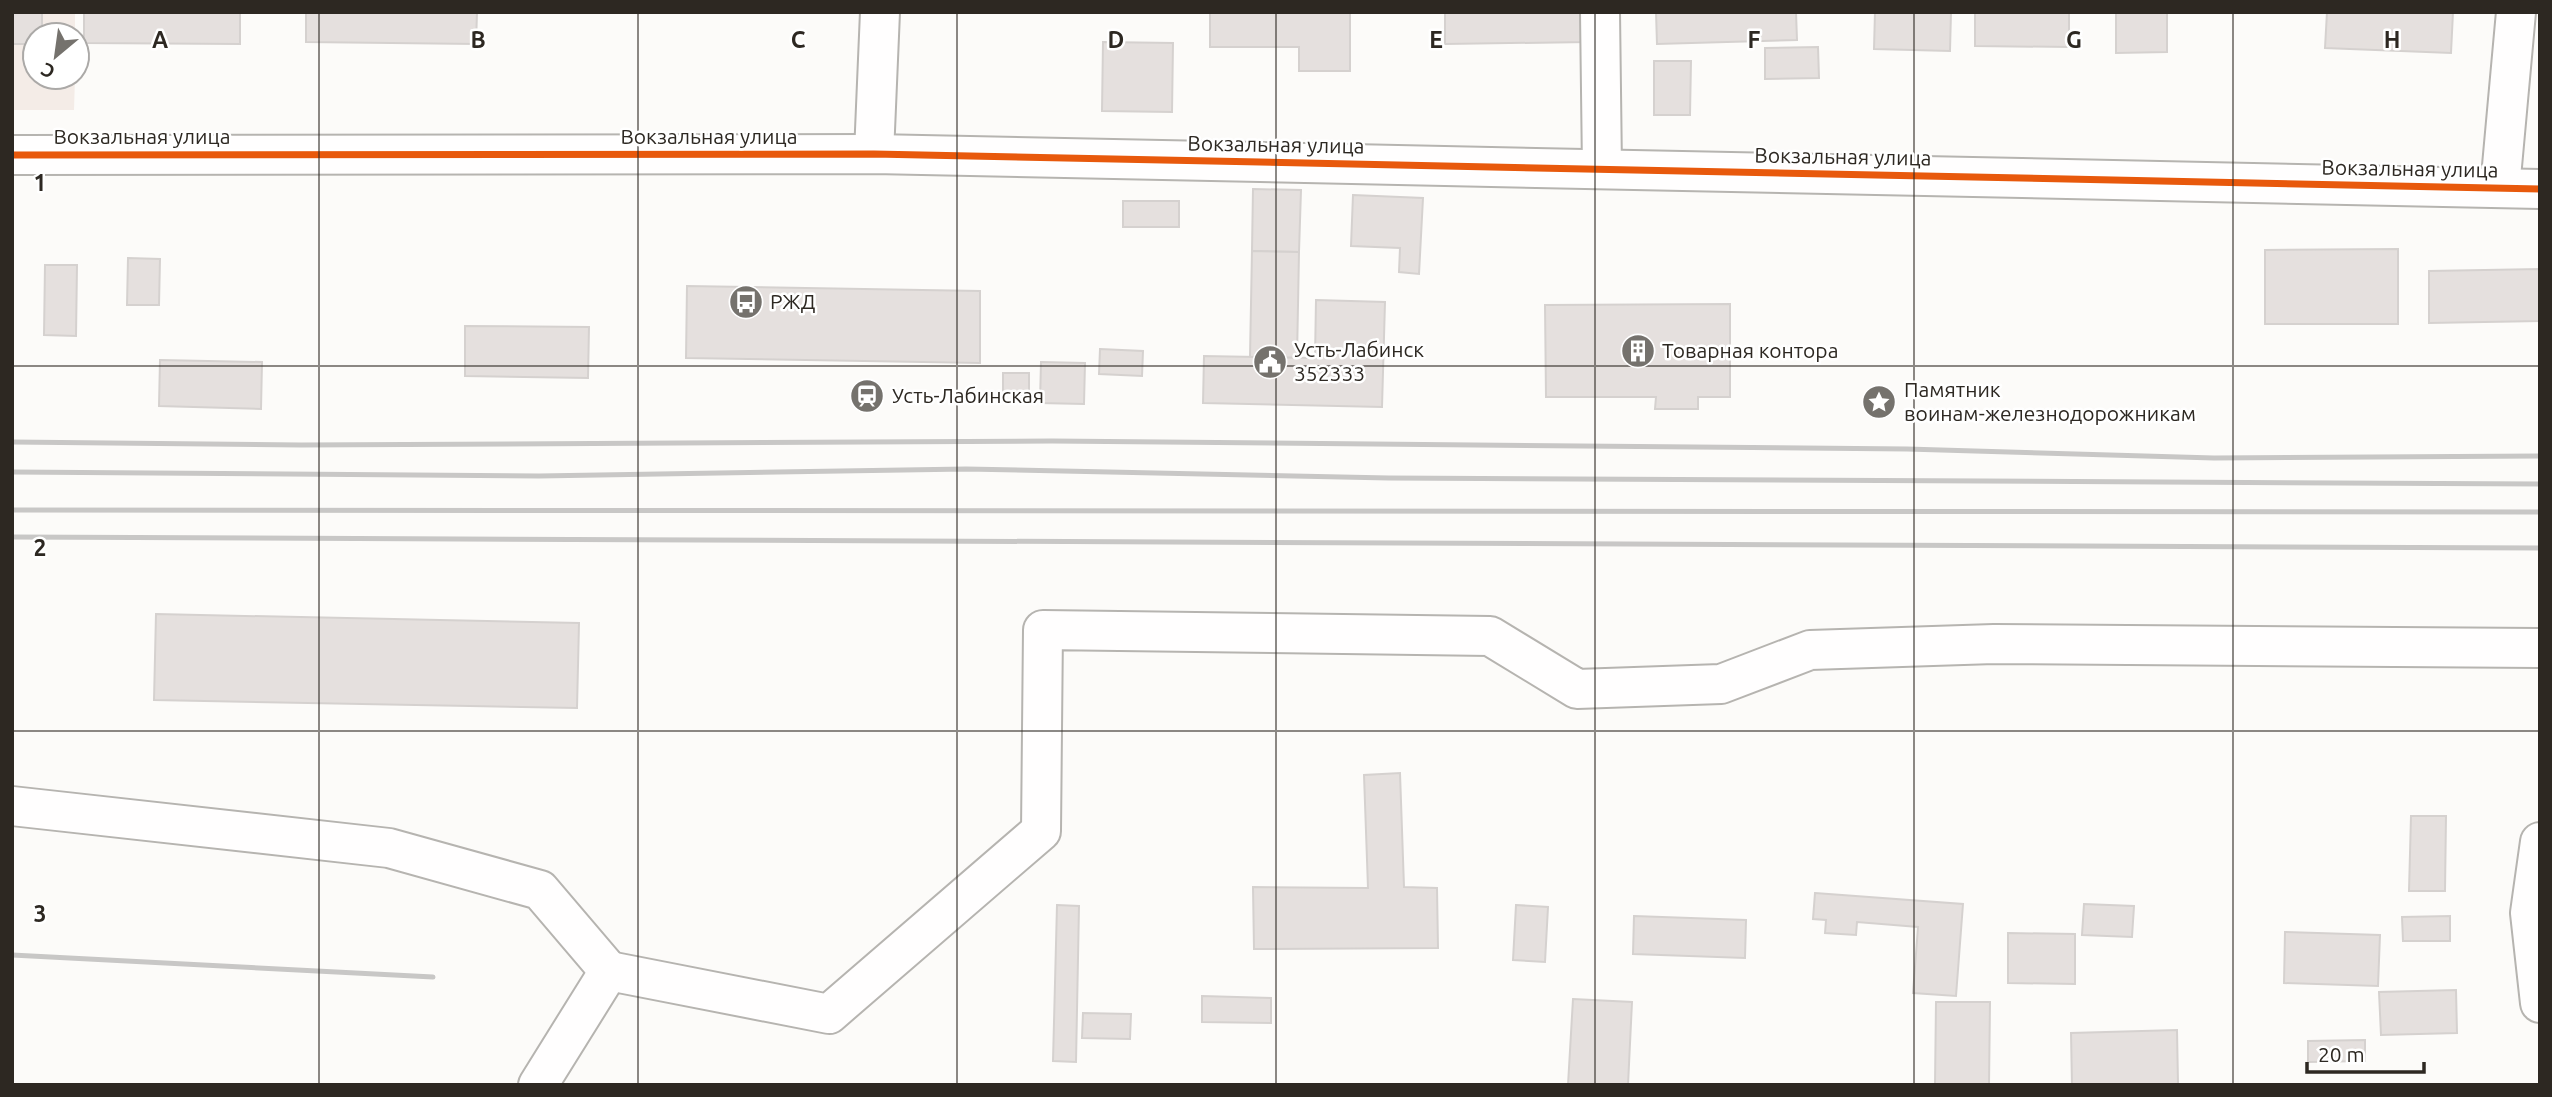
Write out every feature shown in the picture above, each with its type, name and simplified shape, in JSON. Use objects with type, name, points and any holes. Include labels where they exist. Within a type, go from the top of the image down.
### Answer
[{"type":"street","points":[[874,154],[880,12]]},
{"type":"street","points":[[1600,12],[1602,169]]},
{"type":"street","points":[[2500,188],[2516,12]]},
{"type":"street","name":"Вокзальная улица","points":[[12,155],[874,154],[2540,189]]},
{"type":"street","points":[[12,806],[389,849],[540,890],[609,971],[829,1014],[1041,831],[1043,630],[1490,636],[1577,689],[1721,684],[1810,650],[1994,644],[2540,648]]},
{"type":"street","points":[[2540,842],[2530,912],[2540,1003]]},
{"type":"street","points":[[538,1085],[609,971]]},
{"type":"shaded area","points":[[12,12],[75,12],[75,21],[21,21],[21,91],[75,91],[74,110],[12,110]]},
{"type":"building","points":[[12,12],[42,12],[42,21],[21,21],[21,44],[12,44]]},
{"type":"building","points":[[84,12],[240,12],[240,44],[91,43],[91,21],[84,21]]},
{"type":"building","points":[[306,12],[477,12],[476,44],[306,42]]},
{"type":"building","points":[[1210,12],[1350,12],[1350,71],[1299,71],[1299,47],[1210,47]]},
{"type":"building","points":[[1445,12],[1588,12],[1588,42],[1445,44]]},
{"type":"building","points":[[1656,12],[1796,12],[1797,40],[1657,44]]},
{"type":"building","points":[[1875,12],[1951,12],[1950,51],[1874,49]]},
{"type":"building","points":[[1975,12],[2069,12],[2069,47],[1975,46]]},
{"type":"building","points":[[2116,12],[2167,12],[2167,52],[2116,53]]},
{"type":"building","points":[[2327,12],[2453,12],[2451,53],[2325,48]]},
{"type":"building","points":[[1103,42],[1173,43],[1172,112],[1102,111]]},
{"type":"building","points":[[1818,47],[1819,78],[1765,79],[1765,48]]},
{"type":"building","points":[[1654,61],[1691,61],[1690,115],[1654,115]]},
{"type":"building","points":[[1253,189],[1301,190],[1299,252],[1252,251]]},
{"type":"building","points":[[1353,195],[1423,198],[1419,274],[1399,272],[1400,248],[1351,246]]},
{"type":"building","points":[[1123,201],[1179,201],[1179,227],[1123,227]]},
{"type":"building","points":[[2398,249],[2398,324],[2265,324],[2265,250]]},
{"type":"building","points":[[1252,251],[1299,252],[1297,358],[1250,357]]},
{"type":"building","points":[[128,258],[160,259],[159,305],[127,305]]},
{"type":"building","points":[[45,265],[77,265],[76,336],[44,335]]},
{"type":"building","points":[[2540,269],[2540,321],[2429,323],[2429,271]]},
{"type":"building","name":"Усть-Лабинская","points":[[687,286],[980,291],[980,363],[686,358]]},
{"type":"building","points":[[1316,300],[1385,302],[1382,407],[1203,403],[1204,356],[1315,358]]},
{"type":"building","name":"Товарная контора","points":[[1730,304],[1730,397],[1698,397],[1698,409],[1655,409],[1656,397],[1546,397],[1545,305]]},
{"type":"building","points":[[465,326],[589,327],[588,378],[465,376]]},
{"type":"building","points":[[1100,349],[1143,351],[1142,376],[1099,374]]},
{"type":"building","points":[[160,360],[262,362],[261,409],[159,406]]},
{"type":"building","points":[[1041,362],[1085,363],[1084,404],[1040,403]]},
{"type":"building","points":[[1003,373],[1029,373],[1029,395],[1003,394]]},
{"type":"building","points":[[156,614],[579,623],[577,708],[154,700]]},
{"type":"building","points":[[1400,773],[1404,887],[1437,888],[1438,948],[1254,949],[1253,887],[1368,888],[1364,775]]},
{"type":"building","points":[[2411,816],[2446,816],[2445,891],[2409,891]]},
{"type":"building","points":[[1815,893],[1963,904],[1956,996],[1913,993],[1918,927],[1857,922],[1856,935],[1825,933],[1826,920],[1813,919]]},
{"type":"building","points":[[2084,904],[2134,906],[2132,937],[2082,935]]},
{"type":"building","points":[[1057,905],[1079,906],[1076,1062],[1053,1061]]},
{"type":"building","points":[[1516,905],[1548,907],[1545,962],[1513,960]]},
{"type":"building","points":[[1634,916],[1746,920],[1745,958],[1633,954]]},
{"type":"building","points":[[2450,916],[2450,941],[2403,941],[2402,917]]},
{"type":"building","points":[[2285,932],[2380,935],[2378,986],[2284,983]]},
{"type":"building","points":[[2008,933],[2075,934],[2075,984],[2008,983]]},
{"type":"building","points":[[2456,990],[2457,1033],[2381,1035],[2379,992]]},
{"type":"building","points":[[1202,996],[1271,998],[1271,1023],[1202,1022]]},
{"type":"building","points":[[1573,999],[1632,1002],[1628,1085],[1568,1085]]},
{"type":"building","points":[[1936,1002],[1990,1002],[1989,1085],[1935,1085]]},
{"type":"building","points":[[1083,1013],[1131,1014],[1130,1039],[1082,1038]]},
{"type":"building","points":[[2177,1030],[2178,1084],[2072,1085],[2071,1033]]},
{"type":"building","points":[[2365,1040],[2365,1061],[2308,1062],[2308,1041]]},
{"type":"railway","points":[[12,442],[301,445],[1052,441],[1907,449],[2214,458],[2540,456]]},
{"type":"railway","points":[[12,472],[539,476],[966,469],[1389,478],[2540,484]]},
{"type":"railway","points":[[12,510],[2540,512]]},
{"type":"railway","points":[[12,537],[2540,548]]},
{"type":"railway","points":[[12,955],[433,977]]},
{"type":"cycle path","points":[[12,155],[874,154],[2540,189]]},
{"type":"place","name":"РЖД","points":[[746,302]]},
{"type":"place","name":"Товарная контора","points":[[1638,351]]},
{"type":"place","name":"Усть-Лабинск 352333","points":[[1270,362]]},
{"type":"place","name":"Усть-Лабинская","points":[[867,396]]},
{"type":"place","name":"Памятник воинам-железнодорожникам","points":[[1879,402]]}]
